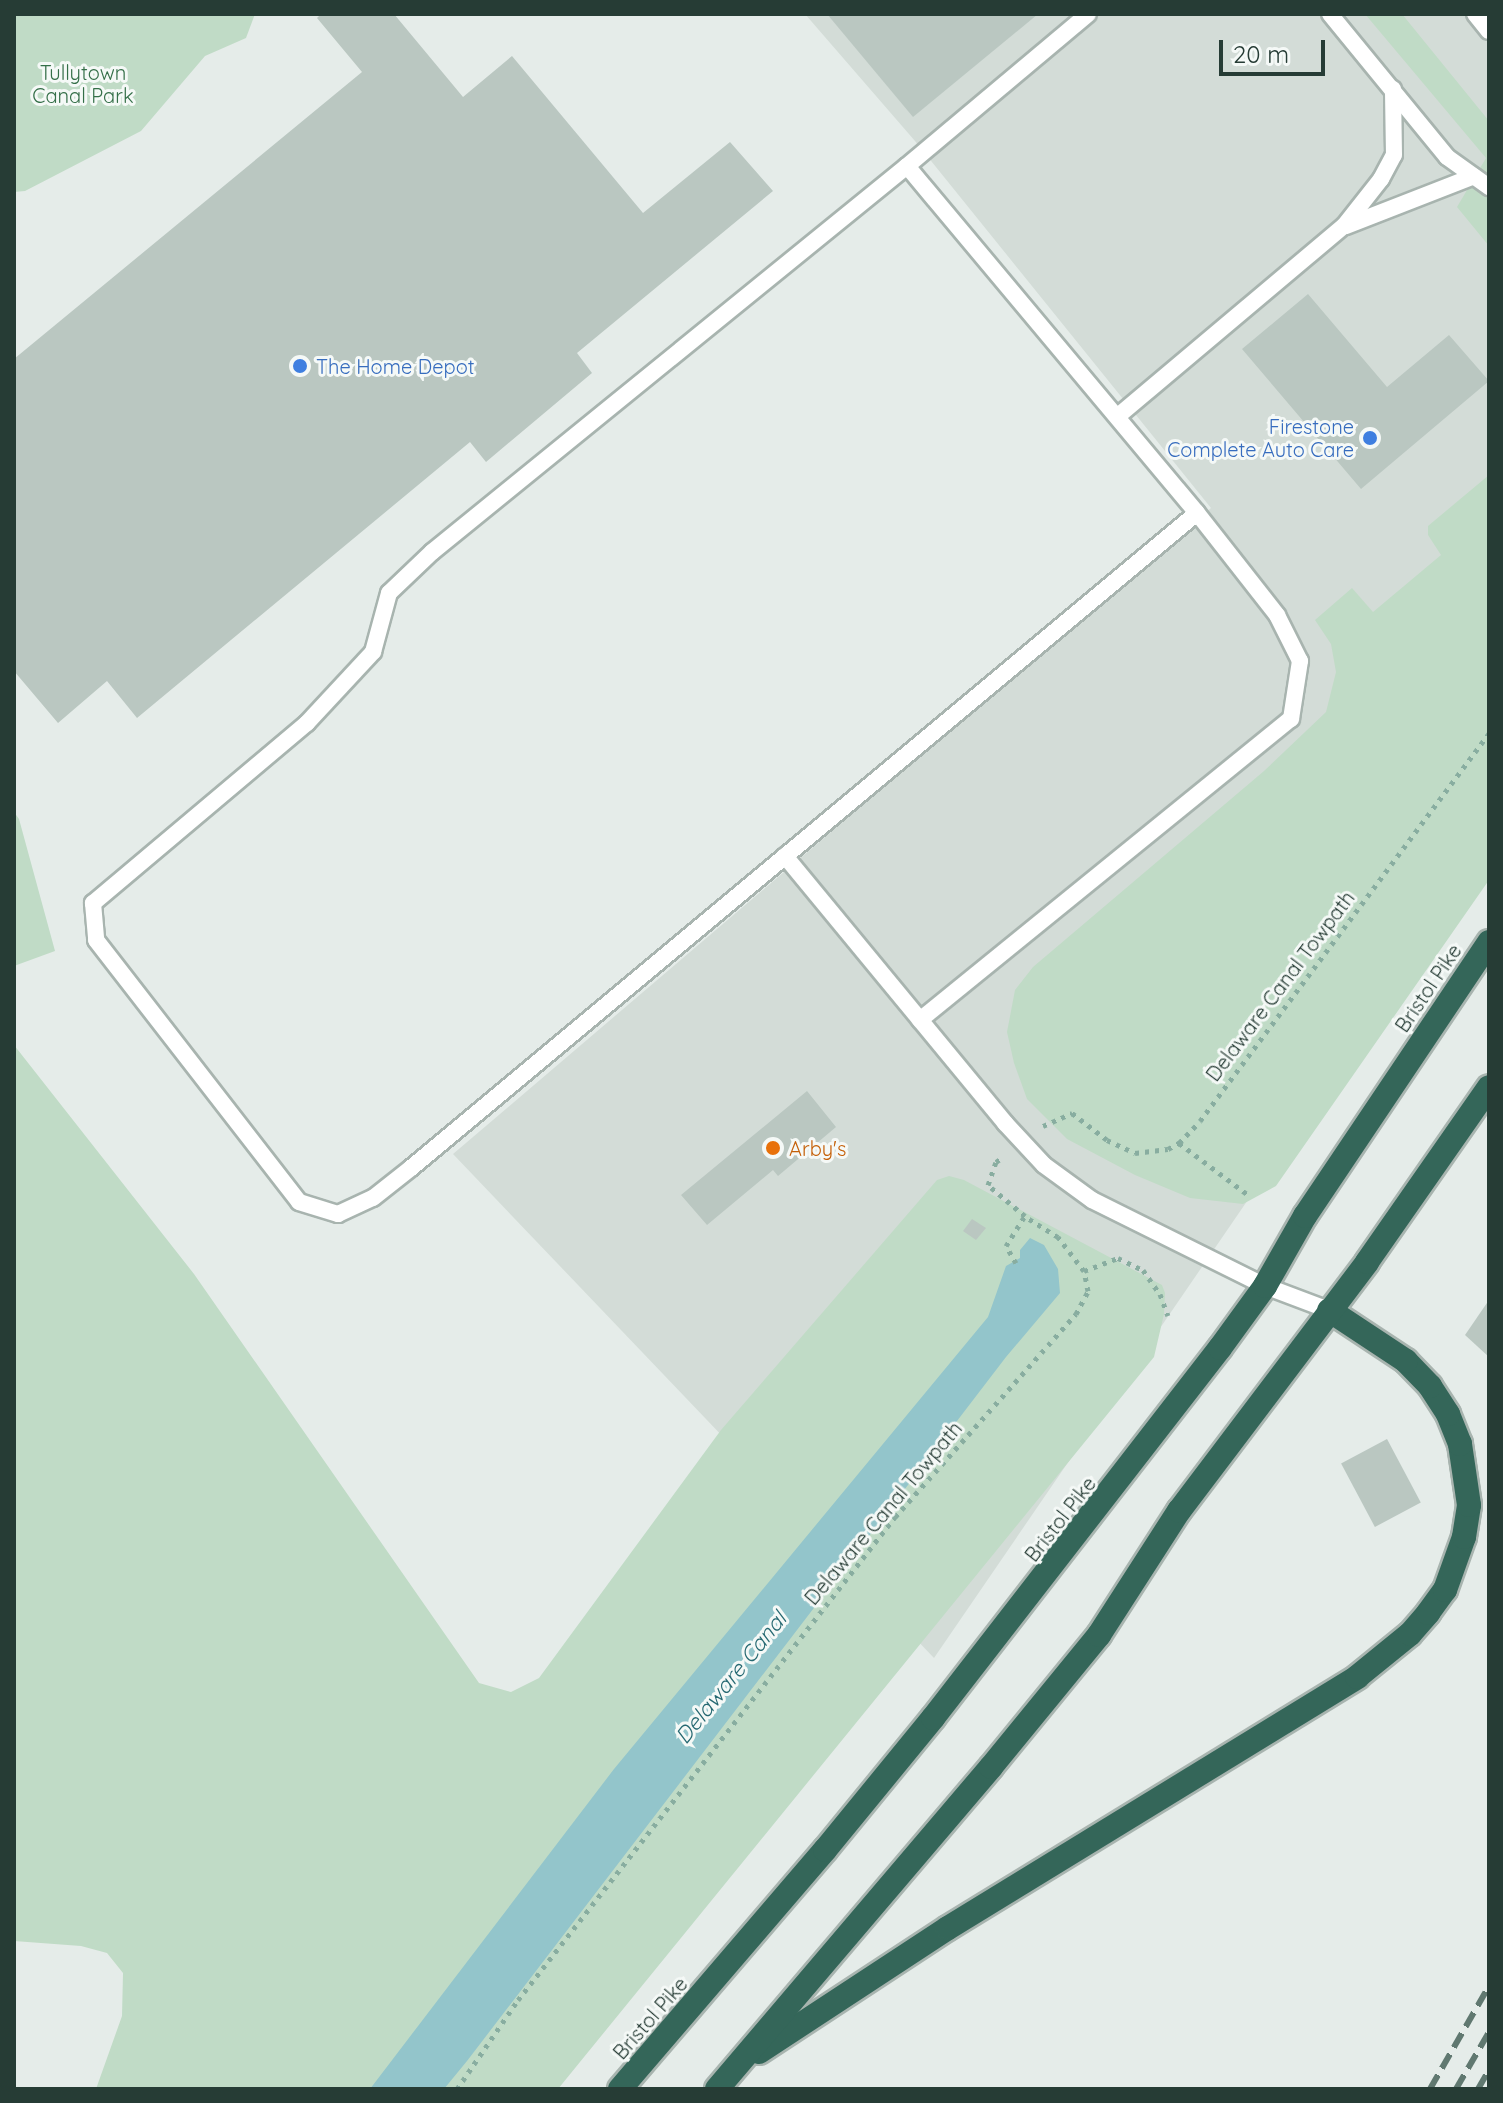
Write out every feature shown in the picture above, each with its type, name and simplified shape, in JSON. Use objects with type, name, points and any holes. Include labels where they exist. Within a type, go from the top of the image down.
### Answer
[{"type":"highway","name":"Bristol Pike","points":[[620,2089],[825,1850],[933,1718],[1265,1286],[1312,1204],[1489,942]]},
{"type":"highway","points":[[717,2089],[1099,1635],[1179,1511],[1367,1262],[1489,1087]]},
{"type":"highway","points":[[738,2066],[948,1928],[1357,1677],[1410,1634],[1428,1613],[1445,1590],[1464,1537],[1469,1505],[1460,1444],[1436,1395],[1406,1361],[1329,1310]]},
{"type":"lane","points":[[1088,14],[907,166],[432,552],[389,593],[373,652],[307,723],[93,903],[96,940],[299,1202],[338,1214],[373,1198],[411,1168],[1197,513]]},
{"type":"lane","points":[[1330,14],[1447,157],[1489,187]]},
{"type":"lane","points":[[1475,14],[1489,31]]},
{"type":"lane","points":[[1118,416],[1344,226],[1381,179],[1394,155],[1393,89]]},
{"type":"lane","points":[[907,166],[1197,513],[1277,615],[1300,661],[1291,719],[920,1020]]},
{"type":"lane","points":[[1344,226],[1474,176]]},
{"type":"lane","points":[[785,856],[1022,1142],[1066,1183],[1265,1286],[1329,1310]]},
{"type":"path","name":"Delaware Canal Towpath","points":[[1179,1143],[1200,1121],[1489,733]]},
{"type":"path","points":[[1052,1119],[1072,1113],[1107,1140],[1135,1153],[1168,1149],[1179,1143],[1247,1194]]},
{"type":"path","points":[[996,1162],[988,1185],[1025,1216],[1058,1237],[1084,1271],[1118,1258],[1143,1270],[1160,1294],[1168,1316]]},
{"type":"path","points":[[1016,1263],[1006,1246],[1025,1216]]},
{"type":"path","name":"Delaware Canal Towpath","points":[[457,2089],[518,2000],[895,1517],[1076,1314],[1088,1291],[1084,1271]]},
{"type":"shaded area","points":[[805,14],[1489,14],[1489,848],[934,1658],[453,1154],[1211,508],[915,141]]},
{"type":"green space","name":"Tullytown Canal Park","points":[[14,14],[255,14],[246,38],[205,56],[141,131],[25,191],[14,192]]},
{"type":"green space","points":[[1365,14],[1402,14],[1489,121],[1489,246],[1457,207],[1486,158]]},
{"type":"green space","points":[[1489,475],[1489,880],[1276,1186],[1243,1204],[1190,1198],[1135,1175],[1067,1139],[1027,1099],[1014,1063],[1007,1032],[1015,990],[1033,967],[1264,771],[1326,712],[1336,672],[1331,644],[1315,620],[1352,588],[1373,612],[1441,555],[1428,535],[1428,526]]},
{"type":"green space","points":[[14,812],[19,819],[55,951],[14,966]]},
{"type":"green space","points":[[14,1045],[194,1274],[479,1683],[511,1692],[539,1678],[721,1430],[937,1180],[949,1176],[964,1180],[1162,1285],[1165,1293],[1164,1314],[1154,1357],[558,2089],[96,2089],[122,2016],[123,1973],[107,1953],[81,1946],[14,1941]]},
{"type":"water","name":"Delaware Canal","points":[[1030,1238],[1044,1245],[1058,1269],[1060,1293],[1006,1357],[467,2061],[444,2089],[370,2089],[614,1769],[988,1317],[1006,1266],[1020,1258],[1020,1250]]},
{"type":"building","name":"The Home Depot","points":[[321,14],[394,14],[463,97],[512,56],[643,213],[730,142],[773,191],[577,353],[592,373],[486,462],[470,442],[137,718],[107,681],[58,723],[14,671],[14,359],[362,72],[317,18]]},
{"type":"building","points":[[827,14],[1038,14],[913,117]]},
{"type":"building","name":"Firestone Complete Auto Care","points":[[1308,294],[1387,387],[1449,335],[1489,381],[1361,489],[1242,349]]},
{"type":"building","name":"Arby's","points":[[807,1091],[836,1127],[778,1176],[773,1170],[707,1225],[681,1195]]},
{"type":"building","points":[[972,1219],[986,1228],[976,1240],[963,1231]]},
{"type":"building","points":[[1489,1300],[1489,1357],[1465,1335]]},
{"type":"building","points":[[1387,1439],[1421,1503],[1375,1527],[1341,1463]]},
{"type":"railway","points":[[1430,2089],[1489,1986]]},
{"type":"railway","points":[[1456,2089],[1489,2032]]},
{"type":"railway","points":[[1478,2089],[1489,2070]]},
{"type":"place","name":"The Home Depot","points":[[300,366]]},
{"type":"place","name":"Firestone Complete Auto Care","points":[[1370,438]]},
{"type":"place","name":"Arby's","points":[[773,1148]]}]
